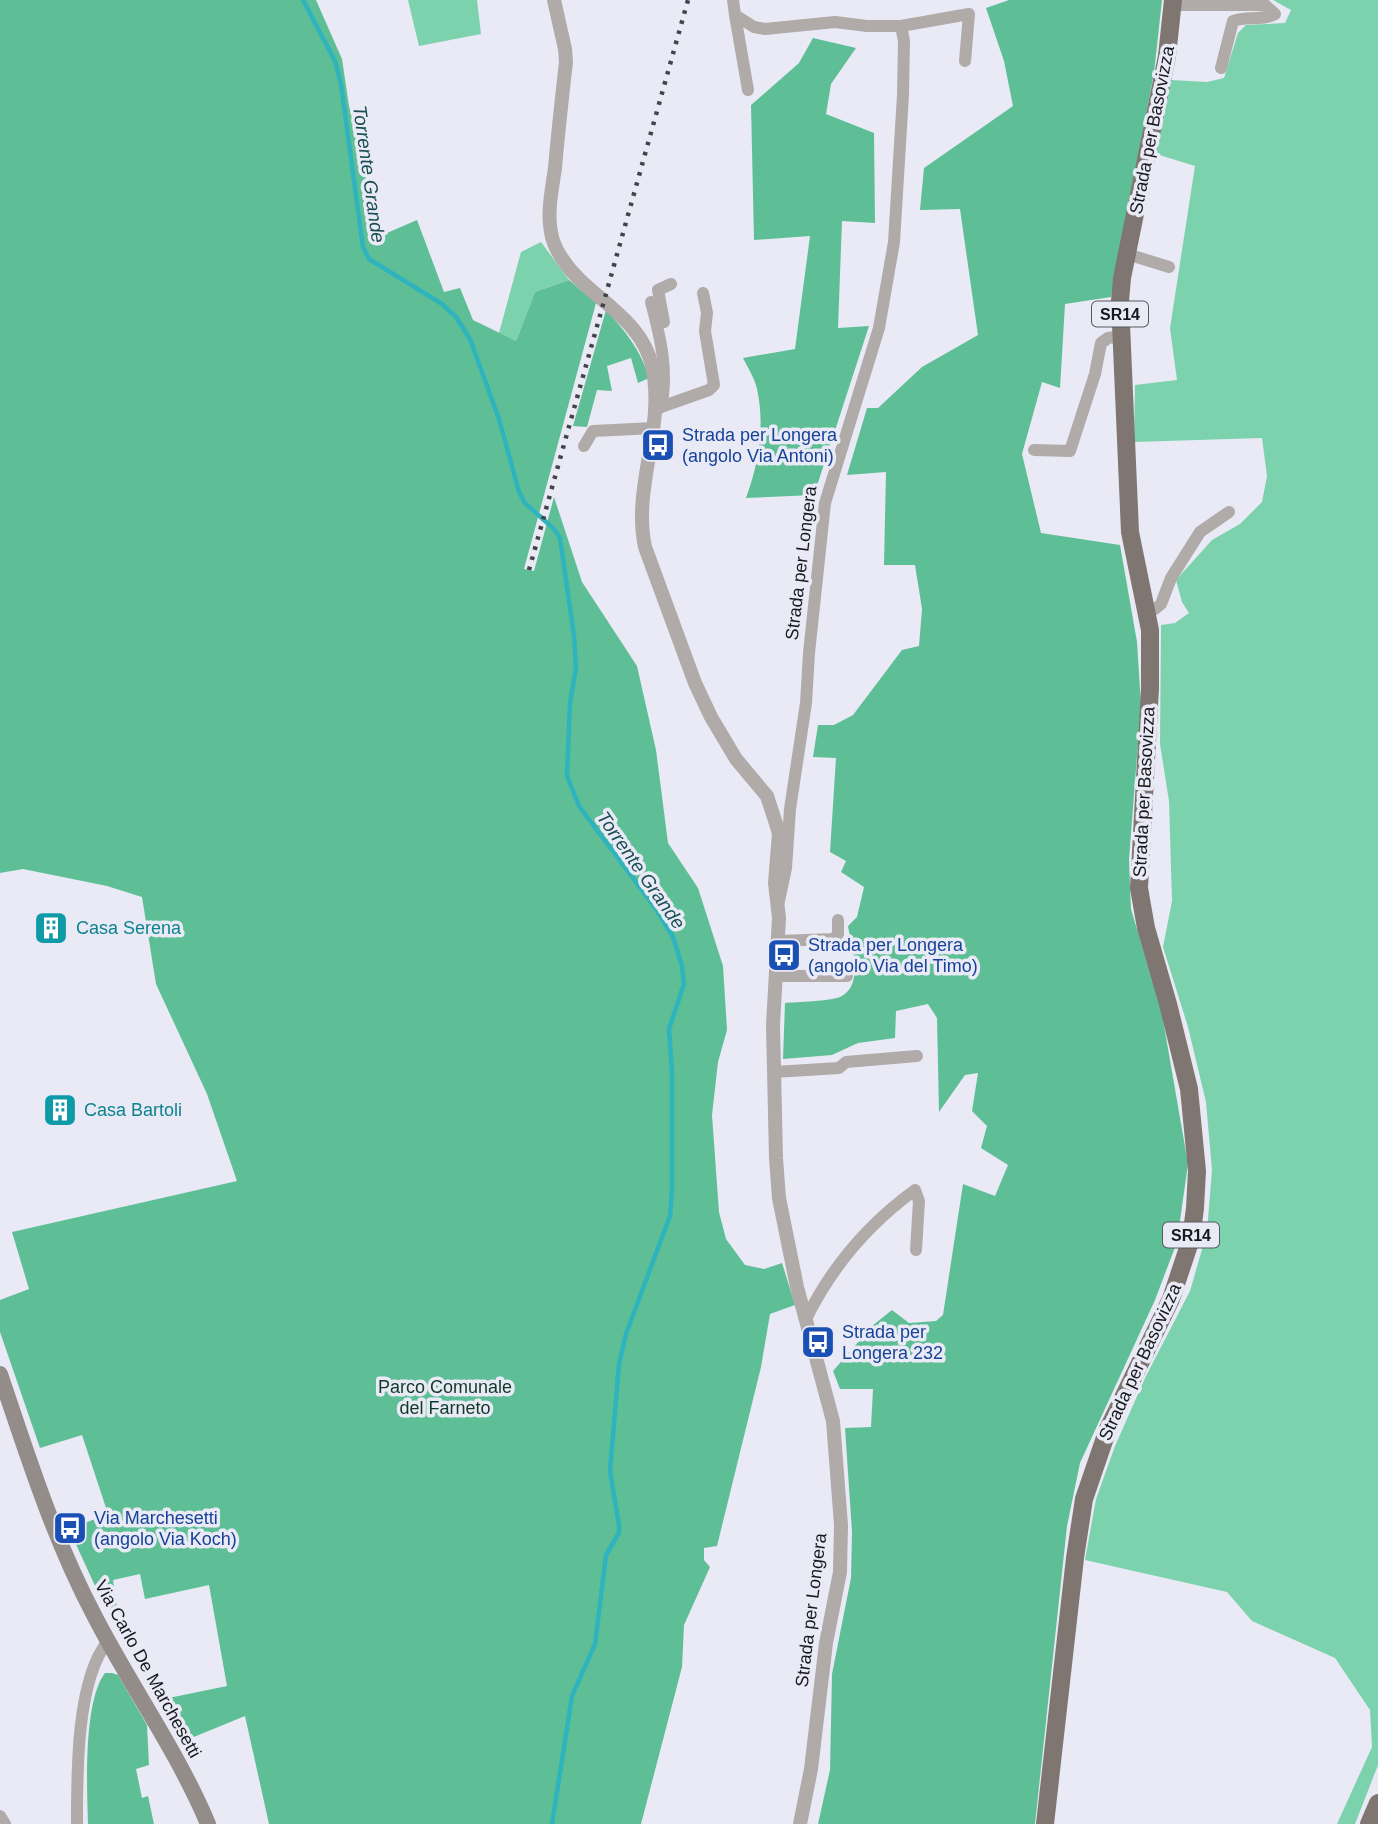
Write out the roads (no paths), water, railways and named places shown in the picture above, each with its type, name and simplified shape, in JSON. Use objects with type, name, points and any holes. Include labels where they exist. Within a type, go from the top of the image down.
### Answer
[{"type":"main road","name":"Strada per Basovizza","points":[[1045,1824],[1084,1500],[1108,1429],[1171,1299],[1191,1239],[1195,1208],[1197,1171],[1189,1089],[1146,928],[1139,888],[1150,688],[1150,630],[1130,532],[1120,301],[1167,56],[1173,3]]},
{"type":"main road","name":"Via Carlo De Marchesetti","points":[[0,1374],[56,1531],[91,1609],[183,1770],[208,1824]]},
{"type":"main road","points":[[1369,1824],[1378,1803]]},
{"type":"street","name":"Strada per Longera","points":[[554,0],[566,62],[551,198],[551,236],[577,278],[615,310],[644,347],[653,368],[658,409],[642,508],[641,528],[645,547],[695,684],[711,717],[736,759],[767,796],[779,833],[775,883],[779,902]]},
{"type":"street","points":[[733,0],[748,90]]},
{"type":"street","name":"Strada per Basovizza","points":[[1173,3],[1265,5],[1275,13],[1269,17],[1233,21],[1221,68]]},
{"type":"street","points":[[735,15],[754,27],[765,29],[835,22],[901,26],[969,14],[965,61]]},
{"type":"street","name":"Strada per Longera","points":[[800,1824],[811,1769],[824,1654],[839,1572],[841,1537],[833,1421],[797,1287],[779,1198],[774,1072],[779,902],[786,869],[790,809],[806,703],[825,503],[876,338],[894,242],[903,95],[904,41],[901,26]]},
{"type":"street","points":[[1127,254],[1169,267]]},
{"type":"street","points":[[661,338],[665,325],[659,290],[671,284]]},
{"type":"street","points":[[658,409],[697,395],[714,385],[705,331],[707,313],[703,293]]},
{"type":"street","points":[[651,302],[661,338],[664,387],[658,409]]},
{"type":"street","points":[[1034,450],[1070,451],[1095,374],[1101,343],[1108,338],[1121,336]]},
{"type":"street","points":[[584,446],[593,431],[654,428]]},
{"type":"street","points":[[1147,611],[1161,604],[1171,578],[1200,533],[1229,512]]},
{"type":"street","points":[[778,941],[834,939],[838,934],[838,920]]},
{"type":"street","points":[[775,976],[847,976]]},
{"type":"street","points":[[774,1072],[839,1068],[846,1062],[917,1056]]},
{"type":"street","points":[[806,1319],[820,1292],[864,1233],[915,1189],[919,1201],[916,1250]]},
{"type":"street","points":[[77,1824],[80,1732],[93,1669],[100,1650],[107,1641]]},
{"type":"street","points":[[0,1816],[5,1824]]},
{"type":"waterway","name":"Torrente Grande","points":[[303,0],[335,61],[341,84],[363,247],[369,259],[442,304],[456,317],[470,339],[499,419],[519,492],[525,503],[554,529],[560,538],[576,668],[570,703],[567,776],[579,806],[656,909],[673,937],[682,966],[684,984],[669,1029],[672,1072],[670,1216],[626,1334],[619,1364],[610,1471],[619,1533],[606,1555],[595,1644],[572,1696],[552,1824]]},
{"type":"railway","points":[[529,570],[688,0]]},
{"type":"place","name":"Strada per Longera (angolo Via Antoni)","points":[[658,445]]},
{"type":"place","name":"Casa Serena","points":[[51,928]]},
{"type":"place","name":"Strada per Longera (angolo Via del Timo)","points":[[784,955]]},
{"type":"place","name":"Casa Bartoli","points":[[60,1110]]},
{"type":"place","name":"Strada per Longera 232","points":[[818,1342]]},
{"type":"place","name":"Via Marchesetti (angolo Via Koch)","points":[[70,1528]]},
{"type":"park label","name":"Parco Comunale del Farneto","points":[[445,1397]]}]
